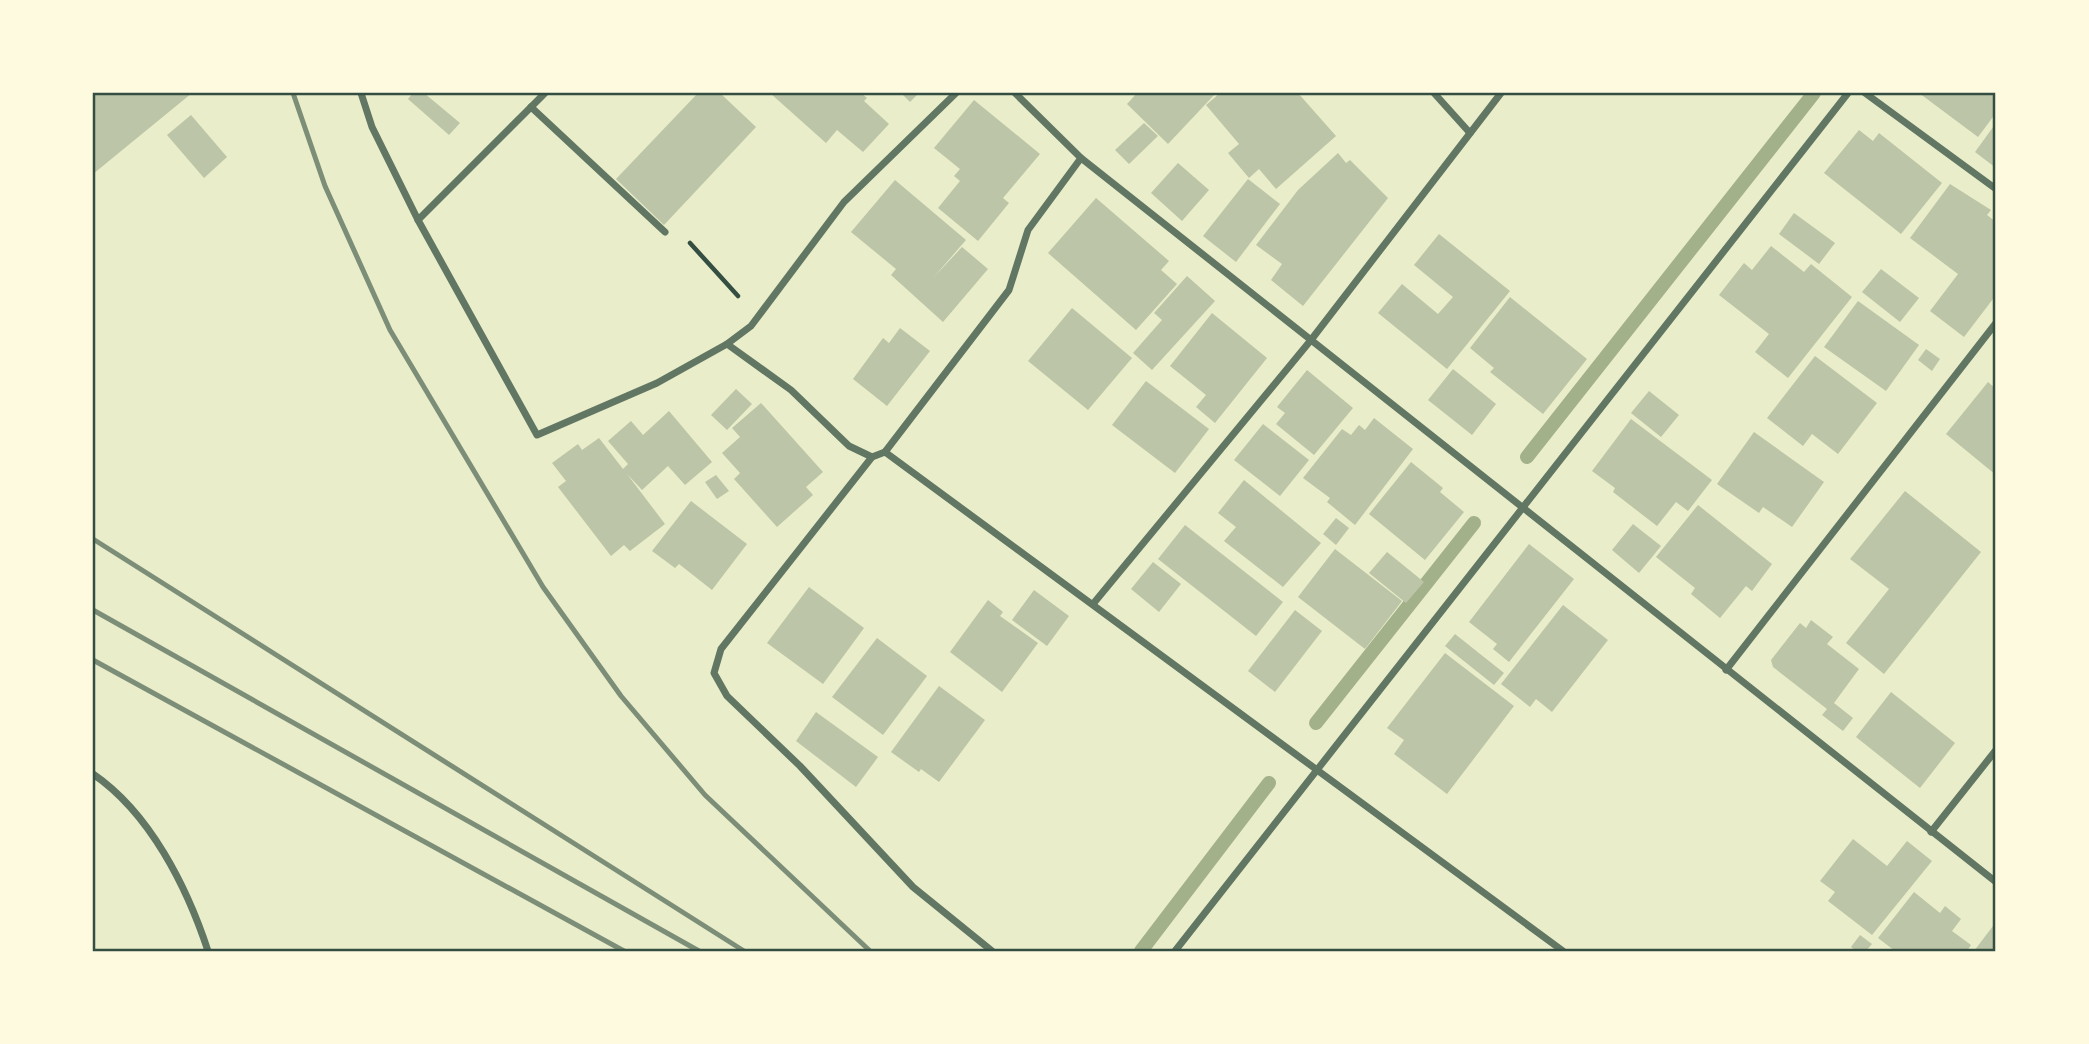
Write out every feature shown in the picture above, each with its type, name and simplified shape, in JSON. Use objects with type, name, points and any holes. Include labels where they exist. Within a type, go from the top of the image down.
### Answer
[{"type":"street","points":[[361,93],[372,127],[418,220],[537,435],[657,383],[727,344],[751,326],[844,202],[956,93]]},
{"type":"street","points":[[418,220],[545,93]]},
{"type":"street","points":[[1014,93],[1081,158],[1996,882]]},
{"type":"street","points":[[1434,93],[1470,133]]},
{"type":"street","points":[[1093,604],[1311,340],[1501,93]]},
{"type":"street","points":[[1175,951],[1315,769],[1848,93]]},
{"type":"street","points":[[1865,93],[1996,189]]},
{"type":"street","points":[[531,107],[665,232]]},
{"type":"street","points":[[992,951],[913,887],[800,766],[726,696],[714,673],[721,649],[872,457],[886,452],[1009,290],[1028,230],[1081,158]]},
{"type":"street","points":[[1726,670],[1996,323]]},
{"type":"street","points":[[727,344],[791,390],[849,446],[872,457]]},
{"type":"street","points":[[886,452],[1563,951]]},
{"type":"street","points":[[1931,832],[1996,750]]},
{"type":"street","points":[[93,774],[108,784],[158,842],[201,928],[208,951]]},
{"type":"path","points":[[665,232],[692,244],[758,317]]},
{"type":"building","points":[[93,93],[192,93],[93,174]]},
{"type":"building","points":[[413,93],[424,93],[460,123],[449,135],[408,99]]},
{"type":"building","points":[[698,93],[720,93],[756,127],[664,225],[616,179]]},
{"type":"building","points":[[770,93],[861,93],[867,98],[864,101],[889,124],[863,152],[837,130],[826,143]]},
{"type":"building","points":[[901,93],[919,93],[910,102]]},
{"type":"building","points":[[1137,93],[1216,93],[1168,144],[1127,104]]},
{"type":"building","points":[[1220,93],[1298,93],[1336,136],[1276,189],[1259,169],[1249,178],[1228,153],[1239,144],[1206,105]]},
{"type":"building","points":[[1919,93],[1996,93],[1996,113],[1978,137]]},
{"type":"building","points":[[974,100],[1040,154],[1003,198],[1009,203],[978,241],[938,208],[960,181],[954,176],[960,169],[934,148]]},
{"type":"building","points":[[191,115],[227,157],[204,178],[167,135]]},
{"type":"building","points":[[1144,123],[1158,136],[1129,164],[1115,150]]},
{"type":"building","points":[[1996,123],[1996,168],[1975,152]]},
{"type":"building","points":[[1859,130],[1873,141],[1879,133],[1942,183],[1901,234],[1824,173]]},
{"type":"building","points":[[1338,153],[1346,163],[1350,160],[1388,198],[1303,306],[1271,280],[1282,264],[1256,245],[1298,190]]},
{"type":"building","points":[[1178,163],[1209,190],[1182,221],[1151,193]]},
{"type":"building","points":[[1248,179],[1280,204],[1236,262],[1203,236]]},
{"type":"building","points":[[895,180],[966,240],[933,278],[962,247],[988,269],[943,322],[891,275],[896,269],[851,232]]},
{"type":"building","points":[[1950,184],[1991,210],[1987,215],[1996,222],[1996,295],[1964,337],[1930,311],[1958,274],[1910,238]]},
{"type":"building","points":[[1096,198],[1169,261],[1161,270],[1177,284],[1136,330],[1048,253]]},
{"type":"building","points":[[1794,213],[1835,243],[1819,264],[1779,234]]},
{"type":"building","points":[[1439,234],[1510,291],[1447,369],[1378,313],[1402,284],[1438,314],[1453,297],[1414,265]]},
{"type":"building","points":[[1771,246],[1804,272],[1811,264],[1852,297],[1788,378],[1755,352],[1769,334],[1719,295],[1744,263],[1752,270]]},
{"type":"building","points":[[1881,269],[1919,298],[1900,322],[1862,292]]},
{"type":"building","points":[[1187,276],[1215,301],[1152,370],[1133,353],[1162,320],[1154,313]]},
{"type":"building","points":[[1510,297],[1587,359],[1543,414],[1490,372],[1494,368],[1470,348]]},
{"type":"building","points":[[1858,301],[1919,345],[1886,391],[1824,347]]},
{"type":"building","points":[[1072,308],[1132,358],[1088,410],[1028,361]]},
{"type":"building","points":[[1212,313],[1267,358],[1215,423],[1196,407],[1206,395],[1170,366]]},
{"type":"building","points":[[900,328],[930,351],[887,406],[853,379],[883,338],[889,343]]},
{"type":"building","points":[[1926,349],[1940,359],[1932,371],[1918,360]]},
{"type":"building","points":[[1815,356],[1877,403],[1838,454],[1812,434],[1803,446],[1767,418]]},
{"type":"building","points":[[1453,369],[1496,404],[1472,435],[1428,400]]},
{"type":"building","points":[[1307,370],[1353,408],[1314,455],[1276,424],[1285,413],[1277,407]]},
{"type":"building","points":[[1146,381],[1209,429],[1175,473],[1112,425]]},
{"type":"building","points":[[1988,382],[1996,389],[1996,475],[1946,434]]},
{"type":"building","points":[[736,389],[752,404],[727,430],[711,415]]},
{"type":"building","points":[[1649,391],[1679,415],[1661,437],[1631,413]]},
{"type":"building","points":[[761,403],[823,472],[806,487],[813,495],[777,527],[734,479],[740,473],[722,453],[740,437],[732,428]]},
{"type":"building","points":[[669,411],[712,462],[685,485],[668,466],[642,490],[627,474],[665,524],[630,551],[624,545],[611,556],[558,487],[566,481],[552,463],[578,444],[582,450],[599,438],[623,469],[628,464],[608,441],[631,421],[643,435]]},
{"type":"building","points":[[1374,418],[1413,449],[1355,525],[1327,502],[1330,498],[1303,478],[1342,429],[1351,435],[1359,425],[1365,430]]},
{"type":"building","points":[[1631,419],[1712,480],[1688,511],[1676,502],[1657,526],[1613,492],[1615,488],[1592,471]]},
{"type":"building","points":[[1263,424],[1309,460],[1280,496],[1234,460]]},
{"type":"building","points":[[1754,432],[1824,482],[1792,527],[1763,507],[1759,513],[1717,484]]},
{"type":"building","points":[[1411,462],[1443,488],[1440,492],[1464,512],[1425,560],[1369,514]]},
{"type":"building","points":[[716,475],[729,491],[717,499],[705,482]]},
{"type":"building","points":[[1244,480],[1321,543],[1283,587],[1224,541],[1236,527],[1218,513]]},
{"type":"building","points":[[1905,491],[1981,552],[1884,674],[1846,643],[1889,589],[1850,559]]},
{"type":"building","points":[[691,501],[747,544],[712,590],[679,564],[675,568],[652,551]]},
{"type":"building","points":[[1698,505],[1772,564],[1752,591],[1746,586],[1720,618],[1691,594],[1695,588],[1656,557]]},
{"type":"building","points":[[1336,518],[1349,528],[1336,545],[1323,534]]},
{"type":"building","points":[[1633,524],[1661,546],[1639,573],[1612,550]]},
{"type":"building","points":[[1185,525],[1283,602],[1256,636],[1158,559]]},
{"type":"building","points":[[1529,544],[1574,579],[1509,662],[1493,649],[1497,644],[1469,622]]},
{"type":"building","points":[[1335,549],[1402,601],[1365,649],[1298,597]]},
{"type":"building","points":[[1387,552],[1424,582],[1406,603],[1369,573]]},
{"type":"building","points":[[1153,562],[1181,584],[1159,612],[1131,589]]},
{"type":"building","points":[[809,587],[864,628],[823,684],[767,643]]},
{"type":"building","points":[[1034,590],[1069,616],[1047,646],[1012,620]]},
{"type":"building","points":[[988,600],[1003,612],[1000,616],[1038,643],[1002,692],[950,652]]},
{"type":"building","points":[[1563,605],[1608,640],[1552,712],[1536,699],[1530,707],[1501,684]]},
{"type":"building","points":[[1295,610],[1322,631],[1275,692],[1248,671]]},
{"type":"building","points":[[1811,620],[1833,637],[1827,644],[1859,669],[1834,703],[1853,718],[1843,731],[1822,715],[1827,709],[1773,667],[1771,660],[1800,623],[1806,628]]},
{"type":"building","points":[[1455,634],[1504,673],[1494,685],[1445,646]]},
{"type":"building","points":[[877,638],[927,676],[883,735],[832,697]]},
{"type":"building","points":[[1445,653],[1514,706],[1447,794],[1394,754],[1404,740],[1387,728]]},
{"type":"building","points":[[939,686],[985,720],[939,782],[921,769],[919,772],[891,752]]},
{"type":"building","points":[[1891,692],[1955,743],[1920,788],[1856,737]]},
{"type":"building","points":[[816,712],[878,757],[856,787],[796,741]]},
{"type":"building","points":[[1853,839],[1887,866],[1907,841],[1932,861],[1872,935],[1828,901],[1835,892],[1820,881]]},
{"type":"building","points":[[1914,892],[1940,913],[1945,906],[1961,919],[1952,931],[1971,945],[1967,951],[1895,951],[1878,938]]},
{"type":"building","points":[[1996,922],[1996,951],[1974,951]]},
{"type":"building","points":[[1860,935],[1872,944],[1866,951],[1856,951],[1851,947]]},
{"type":"waterway","points":[[1527,457],[1814,93]]},
{"type":"waterway","points":[[1316,723],[1474,523]]},
{"type":"waterway","points":[[1141,951],[1269,783]]},
{"type":"railway","points":[[293,93],[325,186],[390,330],[543,587],[621,696],[705,795],[870,951]]},
{"type":"railway","points":[[93,539],[744,951]]},
{"type":"railway","points":[[93,610],[699,951]]},
{"type":"railway","points":[[93,660],[624,951]]}]
